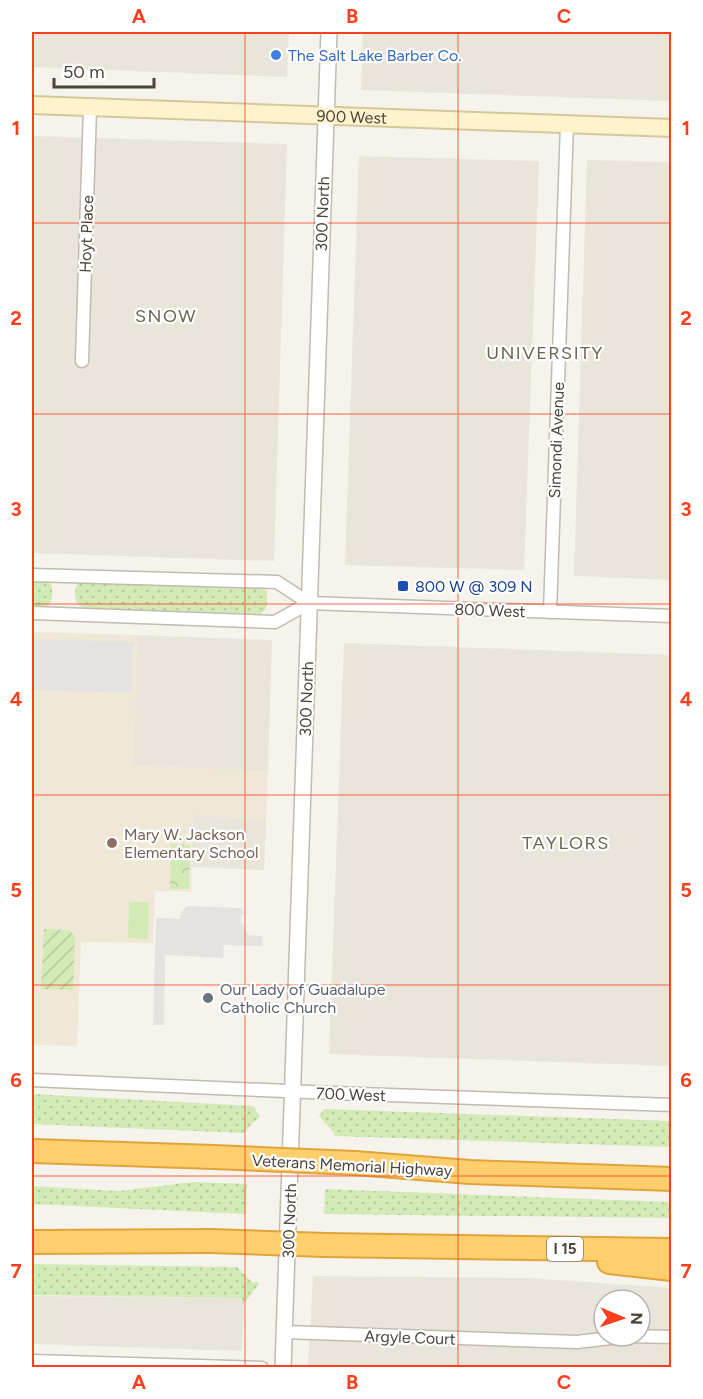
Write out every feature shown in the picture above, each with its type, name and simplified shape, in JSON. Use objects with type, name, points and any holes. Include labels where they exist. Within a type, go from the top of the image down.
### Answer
[{"type":"highway","name":"Veterans Memorial Highway","points":[[32,1151],[355,1163],[470,1172],[672,1179]]},
{"type":"highway","points":[[470,1172],[672,1168]]},
{"type":"highway","name":"I 15","points":[[32,1242],[210,1241],[672,1250]]},
{"type":"highway","points":[[459,1247],[672,1269]]},
{"type":"main road","name":"900 West","points":[[32,105],[672,128]]},
{"type":"street","name":"300 North","points":[[283,1368],[329,32]]},
{"type":"street","name":"Hoyt Place","points":[[82,361],[90,108]]},
{"type":"street","name":"Simondi Avenue","points":[[550,612],[567,124]]},
{"type":"street","points":[[32,575],[277,582],[309,603],[276,622],[32,613]]},
{"type":"street","name":"800 West","points":[[309,603],[672,616]]},
{"type":"street","name":"700 West","points":[[32,1080],[672,1105]]},
{"type":"street","name":"Argyle Court","points":[[284,1332],[577,1342],[628,1336],[672,1337]]},
{"type":"street","points":[[32,1361],[262,1368]]},
{"type":"shaded area","points":[[32,32],[289,32],[287,77],[32,67]]},
{"type":"shaded area","points":[[363,32],[671,32],[671,101],[361,90]]},
{"type":"shaded area","points":[[32,136],[287,144],[274,561],[32,553]]},
{"type":"shaded area","points":[[359,156],[539,161],[524,570],[345,565]]},
{"type":"shaded area","points":[[587,160],[671,162],[671,580],[574,576]]},
{"type":"shaded area","name":"Mary W. Jackson Elementary School","points":[[32,632],[137,635],[133,766],[268,771],[266,820],[193,815],[191,892],[155,891],[153,943],[81,942],[77,1046],[32,1045]]},
{"type":"shaded area","points":[[137,635],[272,640],[268,771],[133,766]]},
{"type":"shaded area","points":[[32,639],[133,642],[131,693],[32,690]]},
{"type":"shaded area","points":[[344,643],[671,655],[671,1066],[329,1054]]},
{"type":"shaded area","points":[[193,815],[266,820],[264,870],[191,867]]},
{"type":"shaded area","points":[[187,906],[241,908],[244,913],[241,916],[241,922],[248,935],[263,936],[262,946],[224,945],[223,958],[165,955],[164,1025],[153,1025],[156,918],[180,919],[181,912]]},
{"type":"shaded area","points":[[313,1276],[530,1278],[671,1288],[671,1367],[308,1368]]},
{"type":"shaded area","points":[[32,1296],[242,1298],[242,1305],[244,1303],[242,1351],[32,1344]]},
{"type":"green space","points":[[32,578],[50,582],[52,595],[51,602],[47,606],[32,607]]},
{"type":"green space","points":[[79,581],[261,586],[267,592],[267,605],[260,614],[84,608],[78,604],[75,596]]},
{"type":"green space","points":[[171,844],[190,845],[189,889],[170,889]]},
{"type":"green space","points":[[129,902],[149,902],[148,939],[128,938]]},
{"type":"green space","points":[[44,929],[69,930],[75,936],[73,990],[41,989]]},
{"type":"green space","points":[[32,1094],[253,1106],[260,1116],[243,1133],[32,1124]]},
{"type":"green space","points":[[324,1109],[671,1121],[671,1147],[334,1136],[319,1116]]},
{"type":"green space","points":[[193,1182],[247,1184],[246,1214],[32,1204],[32,1186],[119,1191]]},
{"type":"green space","points":[[325,1189],[671,1202],[671,1218],[324,1214]]},
{"type":"green space","points":[[32,1264],[237,1267],[253,1283],[256,1281],[259,1284],[242,1306],[242,1298],[32,1295]]},
{"type":"place","name":"The Salt Lake Barber Co.","points":[[276,55]]},
{"type":"place","name":"800 W @ 309 N","points":[[403,586]]},
{"type":"place","name":"Mary W. Jackson Elementary School","points":[[112,843]]},
{"type":"place","name":"Our Lady of Guadalupe Catholic Church","points":[[208,998]]},
{"type":"district","name":"SNOW","points":[[166,316]]},
{"type":"district","name":"UNIVERSITY","points":[[545,353]]},
{"type":"district","name":"TAYLORS","points":[[566,843]]}]
